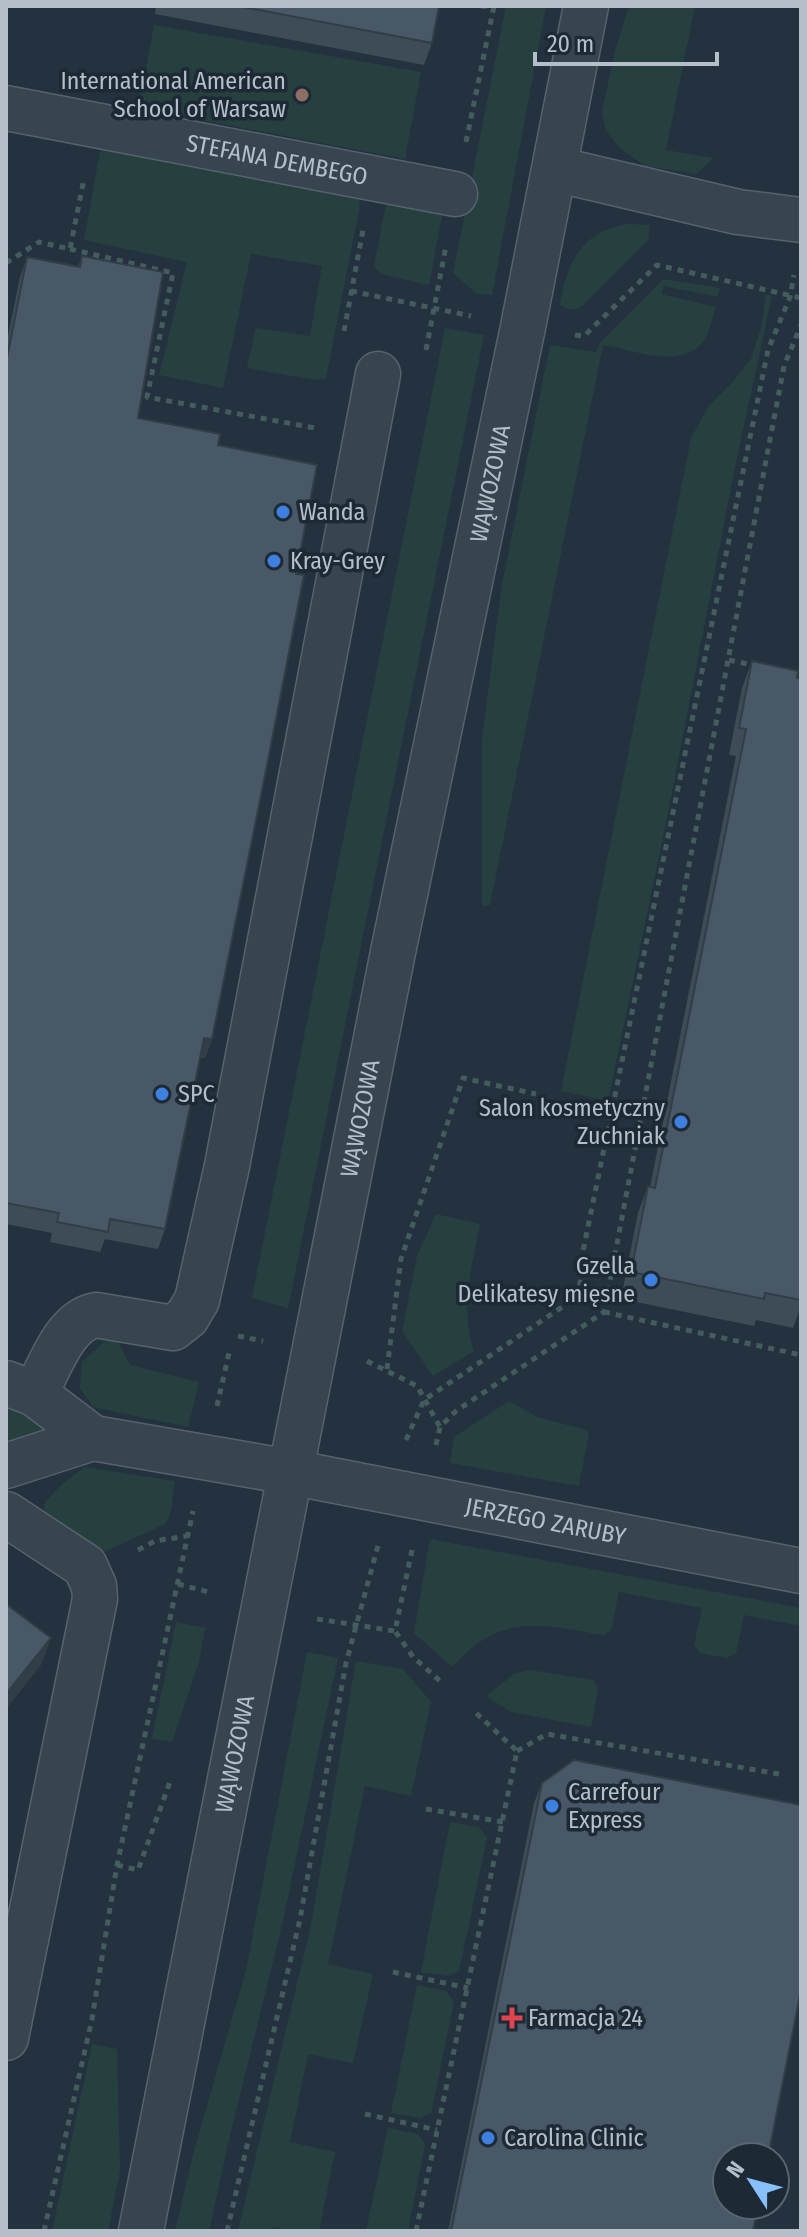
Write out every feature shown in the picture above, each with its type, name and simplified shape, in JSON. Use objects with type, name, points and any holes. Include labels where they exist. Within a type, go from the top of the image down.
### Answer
[{"type":"street","name":"WĄWOZOWA","points":[[141,2231],[393,952],[586,6]]},
{"type":"street","name":"STEFANA DEMBEGO","points":[[6,108],[455,194]]},
{"type":"street","points":[[555,169],[738,212],[801,220]]},
{"type":"street","points":[[93,1438],[20,1388],[85,1317],[96,1315],[173,1328],[187,1317],[197,1300],[227,1166],[378,374]]},
{"type":"street","points":[[6,1466],[93,1438]]},
{"type":"street","name":"JERZEGO ZARUBY","points":[[93,1438],[290,1472],[801,1571]]},
{"type":"street","points":[[6,1514],[85,1566],[94,1586],[95,1599],[6,2038]]},
{"type":"path","points":[[455,194],[494,6],[481,6]]},
{"type":"path","points":[[342,337],[373,178]]},
{"type":"path","points":[[70,249],[75,220]]},
{"type":"path","points":[[6,263],[39,242],[173,273],[147,397],[366,436]]},
{"type":"path","points":[[573,334],[584,336],[657,265],[801,298]]},
{"type":"path","points":[[351,291],[473,317]]},
{"type":"path","points":[[227,2231],[300,1919],[346,1663],[401,1452],[424,1400],[577,1297],[582,1256],[768,350],[790,297]]},
{"type":"path","points":[[434,1453],[440,1427],[456,1411],[604,1312],[784,366],[801,325]]},
{"type":"path","points":[[729,660],[758,666]]},
{"type":"path","points":[[387,1369],[401,1259],[463,1078],[536,1094]]},
{"type":"path","points":[[604,1312],[801,1355]]},
{"type":"path","points":[[366,1361],[417,1386],[440,1427]]},
{"type":"path","points":[[44,2231],[92,2019],[117,1865],[194,1506]]},
{"type":"path","points":[[395,1631],[414,1544]]},
{"type":"path","points":[[313,1618],[395,1631],[413,1657],[441,1682]]},
{"type":"path","points":[[476,1713],[517,1751]]},
{"type":"path","points":[[416,2231],[517,1751],[547,1734],[779,1774]]},
{"type":"path","points":[[426,1809],[503,1822]]},
{"type":"path","points":[[393,1972],[468,1988]]},
{"type":"path","points":[[365,2114],[437,2130]]},
{"type":"green space","points":[[506,6],[546,6],[492,295],[477,294],[453,273]]},
{"type":"green space","points":[[629,6],[695,6],[666,150],[714,158],[696,174],[645,166],[621,149],[606,131],[602,112],[616,47]]},
{"type":"green space","points":[[154,25],[421,72],[405,159],[139,108]]},
{"type":"green space","points":[[101,146],[358,196],[360,205],[326,378],[316,380],[247,368],[256,328],[310,336],[322,266],[251,254],[223,388],[159,375],[187,262],[84,240]]},
{"type":"green space","points":[[387,199],[443,210],[429,285],[381,274],[374,266]]},
{"type":"green space","points":[[629,224],[650,225],[648,240],[583,305],[571,309],[560,304],[567,274],[580,250],[600,233]]},
{"type":"green space","points":[[663,279],[720,288],[718,297],[664,286],[661,294],[716,307],[705,339],[692,351],[667,357],[603,345],[490,905],[482,906],[482,740],[501,590],[550,345],[596,352],[600,343]]},
{"type":"green space","points":[[766,294],[772,296],[608,1101],[561,1091],[691,438],[709,406],[751,359],[761,328]]},
{"type":"green space","points":[[445,328],[484,335],[288,1308],[252,1298]]},
{"type":"green space","points":[[436,1214],[480,1224],[467,1304],[474,1351],[433,1376],[402,1331],[417,1256]]},
{"type":"green space","points":[[117,1340],[130,1365],[199,1382],[188,1427],[93,1407],[80,1388],[82,1362],[105,1341]]},
{"type":"green space","points":[[509,1401],[537,1417],[589,1433],[579,1486],[450,1463],[454,1437]]},
{"type":"green space","points":[[6,1402],[20,1404],[51,1433],[6,1452]]},
{"type":"green space","points":[[84,1467],[175,1481],[172,1508],[165,1524],[104,1552],[45,1512],[44,1504],[48,1499]]},
{"type":"green space","points":[[430,1539],[801,1608],[801,1626],[744,1615],[736,1653],[727,1658],[700,1653],[694,1645],[702,1608],[619,1592],[611,1630],[604,1635],[522,1626],[488,1637],[452,1667],[414,1633]]},
{"type":"green space","points":[[176,1622],[205,1628],[199,1662],[172,1742],[152,1739]]},
{"type":"green space","points":[[307,1652],[338,1658],[282,1925],[209,2231],[175,2231],[193,2155],[246,1970]]},
{"type":"green space","points":[[356,1661],[403,1669],[431,1702],[411,1796],[365,1786],[328,1964],[373,1974],[353,2063],[308,2054],[290,2142],[335,2152],[319,2231],[290,2231],[273,2227],[272,2231],[238,2231],[311,1925]]},
{"type":"green space","points":[[530,1670],[593,1680],[598,1688],[591,1727],[511,1712],[486,1696],[514,1674]]},
{"type":"green space","points":[[450,1822],[479,1827],[487,1838],[459,1971],[448,1976],[421,1972]]},
{"type":"green space","points":[[417,1985],[446,1991],[454,2002],[431,2113],[420,2118],[391,2113]]},
{"type":"green space","points":[[92,2044],[117,2049],[120,2170],[108,2231],[52,2231]]},
{"type":"green space","points":[[388,2128],[418,2134],[425,2144],[408,2231],[366,2231]]},
{"type":"building","points":[[238,6],[439,6],[432,43]]},
{"type":"building","points":[[82,256],[163,272],[138,418],[220,434],[218,445],[317,465],[296,574],[304,575],[269,755],[212,1039],[204,1038],[165,1229],[110,1219],[108,1232],[57,1222],[59,1213],[6,1203],[6,363],[27,257],[80,267]]},
{"type":"building","points":[[752,661],[798,671],[797,678],[801,679],[801,1300],[765,1293],[764,1299],[631,1272],[648,1186],[655,1188],[746,729],[739,728]]},
{"type":"building","points":[[6,1604],[51,1638],[6,1694]]},
{"type":"building","points":[[574,1760],[801,1805],[801,1990],[771,2141],[711,2141],[711,2221],[755,2221],[753,2231],[451,2231],[542,1783]]},
{"type":"place","name":"International American School of Warsaw","points":[[302,95]]},
{"type":"place","name":"Wanda","points":[[283,512]]},
{"type":"place","name":"Kray-Grey","points":[[274,561]]},
{"type":"place","name":"SPC","points":[[162,1094]]},
{"type":"place","name":"Salon kosmetyczny Zuchniak","points":[[681,1122]]},
{"type":"place","name":"Gzella Delikatesy mięsne","points":[[651,1280]]},
{"type":"place","name":"Carrefour Express","points":[[552,1806]]},
{"type":"place","name":"Farmacja 24","points":[[512,2018]]},
{"type":"place","name":"Carolina Clinic","points":[[488,2138]]}]
